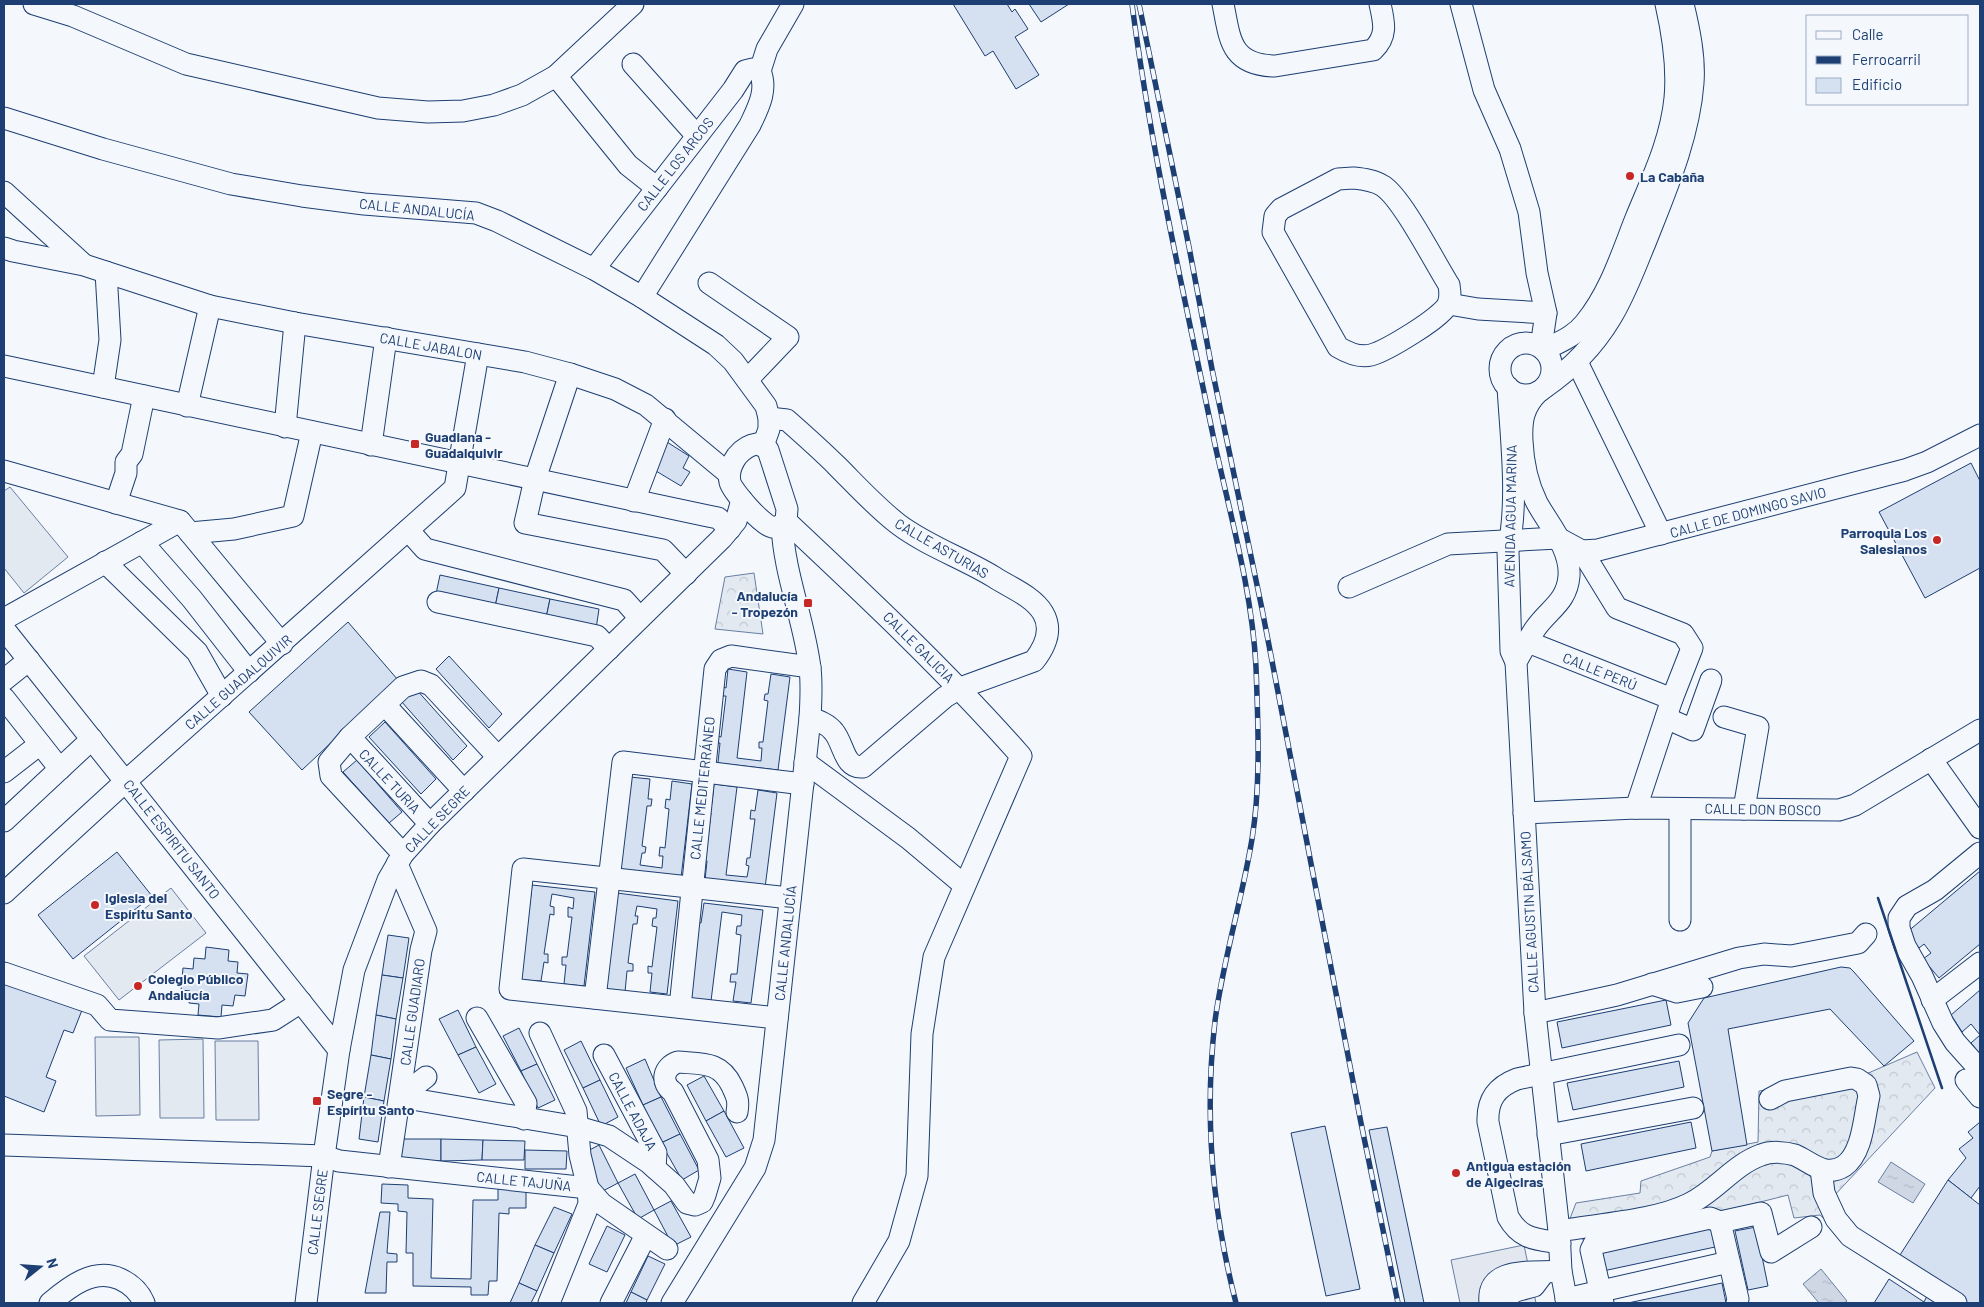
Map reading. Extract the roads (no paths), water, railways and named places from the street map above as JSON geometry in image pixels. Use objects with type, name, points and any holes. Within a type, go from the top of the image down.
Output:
[{"type":"street","points":[[34,4],[73,16],[186,64],[378,108],[428,112],[464,111],[494,105],[522,94],[556,76],[633,4]]},
{"type":"street","points":[[642,296],[750,126],[762,98],[764,81],[760,71],[768,49],[793,4]]},
{"type":"street","points":[[1223,4],[1231,43],[1239,54],[1250,62],[1262,66],[1275,66],[1373,50],[1379,44],[1385,28],[1380,4]]},
{"type":"street","points":[[1460,4],[1484,90],[1510,149],[1529,212],[1537,272],[1546,314],[1542,348]]},
{"type":"street","points":[[1542,348],[1573,335],[1593,312],[1610,284],[1660,158],[1671,125],[1676,71],[1672,27],[1666,4]]},
{"type":"street","name":"AVENIDA AGUA MARINA","points":[[1558,538],[1537,503],[1523,466],[1521,426],[1528,402],[1541,390],[1581,370],[1624,292],[1659,207],[1686,130],[1693,83],[1693,63],[1683,4]]},
{"type":"street","points":[[634,64],[697,136]]},
{"type":"street","name":"CALLE LOS ARCOS","points":[[594,268],[745,71],[754,69],[760,71]]},
{"type":"street","points":[[556,76],[628,165],[657,188]]},
{"type":"street","name":"CALLE ANDALUCÍA","points":[[4,118],[231,184],[364,204],[476,213],[497,221],[594,268],[642,296],[716,345],[748,379],[766,406],[770,418]]},
{"type":"street","points":[[1338,179],[1368,180],[1383,186],[1396,198],[1449,285],[1451,294],[1448,304],[1435,319],[1381,351],[1359,356],[1348,353],[1338,347],[1276,240],[1273,232],[1275,216],[1288,204],[1338,179]]},
{"type":"street","points":[[4,192],[84,264]]},
{"type":"street","points":[[4,248],[84,264]]},
{"type":"street","name":"CALLE JABALON","points":[[84,264],[210,306],[295,323],[525,362],[570,374],[633,397],[665,419],[729,474]]},
{"type":"street","points":[[103,387],[110,340],[106,272]]},
{"type":"street","points":[[709,284],[788,337],[748,379]]},
{"type":"street","points":[[1448,304],[1478,309],[1546,314]]},
{"type":"street","points":[[187,406],[210,306]]},
{"type":"street","points":[[285,426],[295,323]]},
{"type":"street","points":[[371,445],[386,338]]},
{"type":"street","points":[[1524,343],[1542,348],[1551,362],[1550,380],[1541,390],[1529,394],[1520,394],[1508,387],[1501,375],[1501,366],[1508,350],[1524,343]]},
{"type":"street","name":"CALLE GUADALQUIVIR","points":[[7,884],[282,644],[455,488],[478,354]]},
{"type":"street","points":[[4,366],[718,518],[733,525],[746,517],[773,522]]},
{"type":"street","points":[[1581,370],[1661,534]]},
{"type":"street","points":[[570,374],[535,480],[524,523],[663,550],[686,574]]},
{"type":"street","name":"AVENIDA AGUA MARINA","points":[[1508,387],[1513,477],[1511,539],[1508,551],[1511,651],[1516,662]]},
{"type":"street","points":[[116,503],[126,472],[126,462],[132,454],[144,396]]},
{"type":"street","points":[[763,446],[769,429],[770,418]]},
{"type":"street","name":"CALLE ASTURIAS","points":[[770,418],[787,420],[899,525],[981,570],[1035,603],[1043,613],[1047,626],[1047,639],[1042,651],[1034,661],[960,688]]},
{"type":"street","points":[[634,500],[665,419]]},
{"type":"street","points":[[4,471],[116,503],[185,527],[234,529],[293,516],[312,432]]},
{"type":"street","name":"CALLE DE DOMINGO SAVIO","points":[[1582,551],[1598,550],[1906,470],[1927,462],[1980,435]]},
{"type":"street","points":[[753,445],[763,446],[770,454],[787,509],[773,522],[742,500],[733,489],[729,474],[734,460],[740,452],[753,445]]},
{"type":"street","name":"CALLE SEGRE","points":[[306,1303],[339,1050],[354,970],[377,906],[400,859],[430,824],[686,574],[733,525],[741,508],[742,500]]},
{"type":"street","name":"CALLE ANDALUCÍA","points":[[680,1300],[755,1168],[764,1140],[810,718],[810,667],[785,556],[773,522]]},
{"type":"street","name":"CALLE GALICIA","points":[[773,522],[811,545],[874,602],[960,688],[1021,756],[964,885]]},
{"type":"street","points":[[4,619],[142,542],[185,527]]},
{"type":"street","points":[[185,527],[282,644]]},
{"type":"street","points":[[408,530],[425,549],[624,600],[640,618]]},
{"type":"street","points":[[1510,616],[1517,620],[1534,621],[1559,604],[1567,591],[1570,574],[1566,556],[1558,538]]},
{"type":"street","points":[[1349,587],[1448,544],[1511,539],[1558,538],[1582,551],[1618,608],[1684,634],[1692,648],[1669,708],[1636,808]]},
{"type":"street","points":[[142,542],[192,599],[249,672]]},
{"type":"street","points":[[785,556],[787,547],[799,542],[811,545]]},
{"type":"street","points":[[105,562],[197,652],[222,696]]},
{"type":"street","points":[[438,602],[597,636],[609,649]]},
{"type":"street","points":[[1516,662],[1548,613]]},
{"type":"street","name":"CALLE ESPIRITU SANTO","points":[[4,630],[339,1050]]},
{"type":"street","name":"CALLE PERÚ","points":[[1528,642],[1669,708],[1693,730],[1710,680]]},
{"type":"street","name":"CALLE MEDITERRÁNEO","points":[[680,1007],[715,669],[721,660],[726,657],[736,656],[810,667]]},
{"type":"street","points":[[4,680],[29,660]]},
{"type":"street","name":"CALLE AGUSTIN BÁLSAMO","points":[[1516,662],[1535,1013],[1560,1237],[1552,1273],[1566,1301]]},
{"type":"street","name":"CALLE GUADIARO","points":[[389,1167],[421,950],[426,931],[400,859],[331,776],[329,762],[350,737],[403,687],[415,682],[427,682],[498,757]]},
{"type":"street","points":[[810,718],[826,724],[834,732],[848,761],[855,766],[863,767],[944,697],[960,688]]},
{"type":"street","points":[[4,698],[60,769]]},
{"type":"street","points":[[385,705],[464,790]]},
{"type":"street","points":[[1724,717],[1758,727],[1744,809]]},
{"type":"street","name":"CALLE DON BOSCO","points":[[1524,813],[1636,808],[1839,810],[1855,805],[1980,730]]},
{"type":"street","name":"CALLE TURIA","points":[[350,737],[430,824]]},
{"type":"street","points":[[4,821],[92,739]]},
{"type":"street","points":[[4,772],[40,744]]},
{"type":"street","points":[[1931,758],[1979,823]]},
{"type":"street","points":[[596,998],[624,762],[803,784]]},
{"type":"street","points":[[805,762],[908,838],[964,885],[934,957],[922,1034],[917,1176],[899,1241],[863,1303]]},
{"type":"street","points":[[1680,809],[1680,920]]},
{"type":"street","points":[[1980,853],[1936,890],[1907,906],[1898,918],[1899,928],[1906,946],[1943,1023],[1956,1042],[1973,1075],[1980,1096]]},
{"type":"street","points":[[777,1018],[510,988],[523,869],[790,898]]},
{"type":"street","points":[[1535,1013],[1617,995],[1739,958],[1764,954],[1791,956],[1858,943],[1866,934]]},
{"type":"street","points":[[1932,1000],[1980,963]]},
{"type":"street","points":[[4,973],[97,1005],[110,1020],[218,1028],[273,1020],[301,1002]]},
{"type":"street","points":[[1652,984],[1677,992],[1702,987]]},
{"type":"street","points":[[477,1018],[526,1103],[524,1119]]},
{"type":"street","points":[[540,1033],[576,1111],[580,1155],[588,1188],[589,1204],[549,1303]]},
{"type":"street","points":[[1679,1045],[1542,1074],[1506,1083],[1497,1090],[1489,1105],[1488,1122],[1508,1217],[1514,1227],[1522,1234],[1532,1239],[1560,1237],[1662,1214],[1690,1203],[1736,1168],[1762,1154],[1778,1152],[1794,1155],[1821,1169],[1836,1170],[1850,1160],[1863,1133],[1869,1096],[1866,1085],[1852,1078],[1785,1092],[1770,1100]]},
{"type":"street","name":"CALLE ADAJA","points":[[604,1055],[656,1153],[655,1168]]},
{"type":"street","points":[[400,1098],[578,1127],[609,1136],[655,1168],[674,1185],[687,1203],[695,1205],[704,1199],[710,1178],[708,1160],[673,1092],[666,1085],[666,1071],[678,1062],[712,1065],[724,1072],[738,1100],[737,1112]]},
{"type":"street","points":[[400,1098],[426,1076]]},
{"type":"street","points":[[1548,1135],[1693,1108]]},
{"type":"street","name":"CALLE TAJUÑA","points":[[4,1145],[324,1156],[340,1162],[588,1188],[602,1204],[667,1249]]},
{"type":"street","points":[[1821,1169],[1824,1193],[1836,1219],[1850,1236],[1956,1303]]},
{"type":"street","points":[[1602,1298],[1591,1250],[1594,1244],[1710,1218],[1720,1222],[1761,1213],[1771,1252],[1811,1227]]},
{"type":"street","points":[[1720,1222],[1738,1299],[1737,1303]]},
{"type":"street","points":[[611,1303],[646,1235]]},
{"type":"street","points":[[1566,1301],[1602,1298],[1729,1262]]},
{"type":"street","points":[[1499,1303],[1512,1292],[1534,1286],[1552,1273]]},
{"type":"street","points":[[50,1303],[80,1281],[98,1275],[112,1276],[130,1283],[141,1296],[144,1303]]},
{"type":"water","points":[[1891,1162],[1925,1184],[1913,1203],[1878,1182]]},
{"type":"water","points":[[1821,1269],[1847,1301],[1844,1303],[1819,1303],[1803,1284]]},
{"type":"railway","points":[[1132,4],[1158,168],[1214,440],[1240,553],[1254,638],[1258,753],[1255,818],[1248,862],[1218,998],[1210,1092],[1210,1128],[1216,1198],[1221,1233],[1236,1303]]},
{"type":"railway","points":[[1139,4],[1262,609],[1361,1123],[1398,1303]]},
{"type":"place","name":"La Cabaña","points":[[1630,176]]},
{"type":"place","name":"Guadiana - Guadalquivir","points":[[415,444]]},
{"type":"place","name":"Parroquia Los Salesianos","points":[[1937,540]]},
{"type":"place","name":"Andalucía - Tropezón","points":[[808,603]]},
{"type":"place","name":"Iglesia del Espíritu Santo","points":[[95,905]]},
{"type":"place","name":"Colegio Público Andalucía","points":[[138,986]]},
{"type":"place","name":"Segre - Espíritu Santo","points":[[317,1101]]},
{"type":"place","name":"Antigua estación de Algeciras","points":[[1456,1173]]}]
